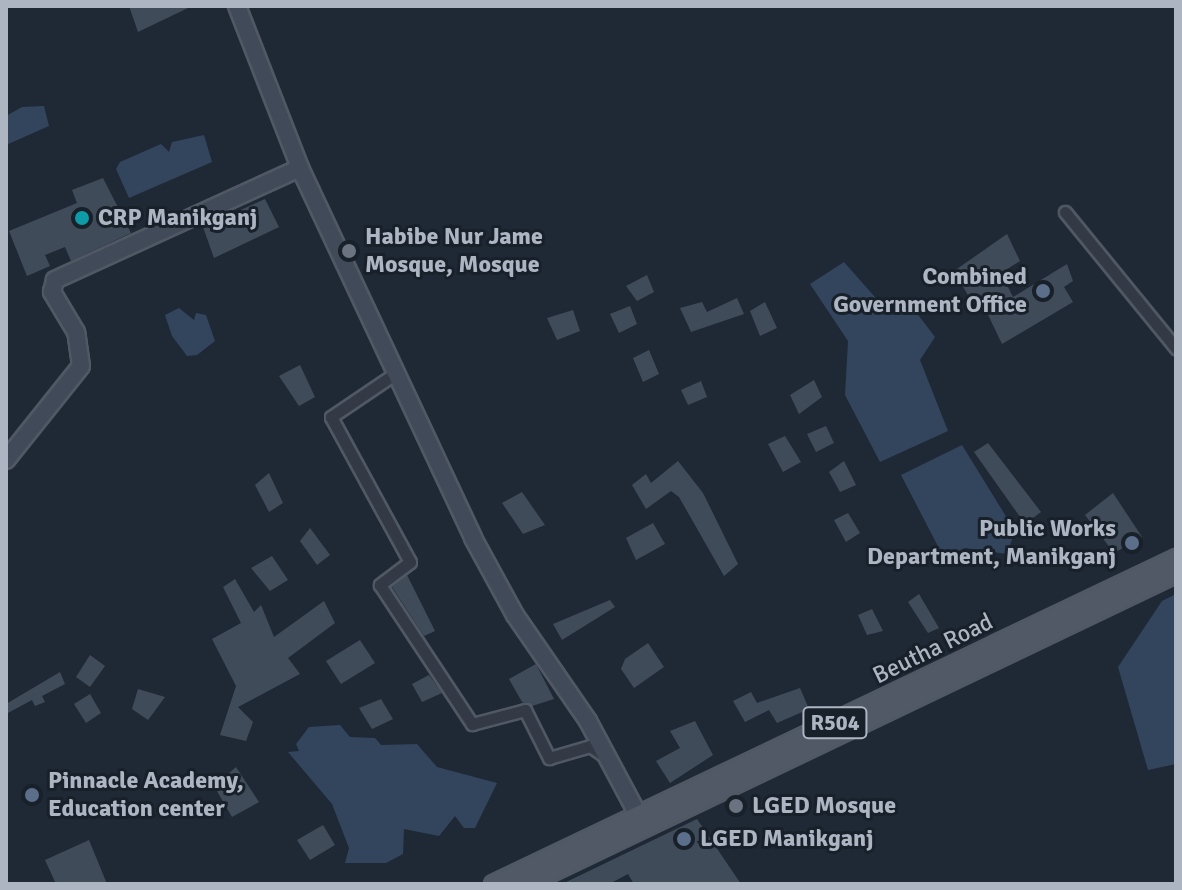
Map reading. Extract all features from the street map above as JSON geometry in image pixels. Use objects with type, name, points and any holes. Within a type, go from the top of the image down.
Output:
[{"type":"main road","name":"Beutha Road","points":[[528,884],[642,823],[1176,558]]},
{"type":"main road","name":"Beutha Road","points":[[493,884],[642,823],[1176,574]]},
{"type":"street","points":[[237,6],[300,168],[393,375],[515,615],[608,760],[642,823]]},
{"type":"street","points":[[6,460],[81,366],[76,332],[52,292],[55,280],[300,168]]},
{"type":"street","points":[[1065,212],[1176,348]]},
{"type":"street","points":[[393,375],[331,417],[410,562],[380,585],[472,724],[525,710],[549,758],[590,746],[608,760]]},
{"type":"water","points":[[44,106],[49,126],[6,145],[6,116],[22,107]]},
{"type":"water","points":[[204,135],[212,162],[129,198],[116,169],[120,162],[161,144],[169,152],[172,142]]},
{"type":"water","points":[[844,262],[882,305],[913,308],[935,337],[920,360],[948,431],[880,462],[845,395],[848,341],[810,284]]},
{"type":"water","points":[[179,308],[194,320],[196,313],[206,315],[215,341],[197,355],[187,356],[172,336],[165,315]]},
{"type":"water","points":[[962,445],[1015,531],[1007,554],[965,548],[944,558],[901,475]]},
{"type":"water","points":[[1176,594],[1176,764],[1148,770],[1118,667],[1162,601]]},
{"type":"water","points":[[340,725],[350,737],[375,738],[381,745],[417,744],[437,767],[497,783],[475,828],[464,828],[455,816],[439,836],[404,829],[403,854],[386,863],[345,863],[349,848],[332,804],[288,752],[299,751],[296,744],[309,727]]},
{"type":"building","points":[[129,6],[188,6],[188,8],[138,32]]},
{"type":"building","name":"CRP Manikganj","points":[[103,178],[131,233],[71,261],[65,247],[45,255],[50,266],[27,276],[9,231],[77,203],[72,190]]},
{"type":"building","points":[[265,199],[279,227],[214,258],[203,227]]},
{"type":"building","points":[[1007,234],[1020,261],[1001,273],[1013,297],[1067,264],[1073,281],[1064,287],[1073,302],[1002,344],[980,298],[973,304],[954,271]]},
{"type":"building","points":[[647,275],[654,292],[637,301],[626,286]]},
{"type":"building","points":[[737,298],[744,314],[691,332],[680,308],[702,302],[707,312]]},
{"type":"building","points":[[765,302],[777,328],[760,336],[750,311]]},
{"type":"building","points":[[630,306],[637,324],[619,333],[610,314]]},
{"type":"building","points":[[573,310],[580,331],[557,340],[547,318]]},
{"type":"building","points":[[649,350],[659,374],[643,382],[633,358]]},
{"type":"building","points":[[300,365],[315,397],[299,406],[279,376]]},
{"type":"building","points":[[814,380],[822,397],[799,414],[790,395]]},
{"type":"building","points":[[701,381],[707,397],[688,405],[681,390]]},
{"type":"building","points":[[826,426],[834,443],[816,452],[807,434]]},
{"type":"building","points":[[785,436],[801,462],[783,472],[768,444]]},
{"type":"building","points":[[988,443],[1041,512],[1025,524],[974,452]]},
{"type":"building","points":[[678,461],[703,493],[738,564],[724,576],[679,497],[671,491],[646,509],[632,485],[646,474],[651,483]]},
{"type":"building","points":[[844,461],[856,485],[840,492],[829,472]]},
{"type":"building","points":[[269,473],[283,503],[269,512],[255,485]]},
{"type":"building","points":[[522,492],[545,525],[523,534],[502,503]]},
{"type":"building","points":[[1113,493],[1142,537],[1114,553],[1085,515]]},
{"type":"building","points":[[848,513],[860,533],[846,542],[834,520]]},
{"type":"building","points":[[653,523],[665,544],[636,560],[626,538]]},
{"type":"building","points":[[310,528],[330,555],[317,565],[300,541]]},
{"type":"building","points":[[272,556],[288,580],[270,591],[251,568]]},
{"type":"building","points":[[407,575],[435,631],[424,636],[392,587]]},
{"type":"building","points":[[235,579],[254,612],[261,605],[274,637],[324,601],[335,623],[288,658],[300,674],[238,707],[253,722],[246,741],[220,735],[236,686],[212,639],[241,623],[223,587]]},
{"type":"building","points":[[919,594],[939,628],[928,633],[908,602]]},
{"type":"building","points":[[610,600],[615,607],[562,640],[553,624]]},
{"type":"building","points":[[872,609],[883,631],[867,635],[858,615]]},
{"type":"building","points":[[360,640],[375,663],[341,684],[326,661]]},
{"type":"building","points":[[648,643],[664,667],[634,688],[621,669],[625,659]]},
{"type":"building","points":[[90,655],[105,666],[90,687],[76,677]]},
{"type":"building","points":[[536,664],[554,699],[532,706],[522,702],[509,679]]},
{"type":"building","points":[[60,672],[65,684],[42,696],[45,702],[35,706],[32,700],[6,714],[6,704]]},
{"type":"building","points":[[429,675],[442,693],[422,702],[412,684]]},
{"type":"building","points":[[800,688],[809,709],[777,723],[769,710],[745,722],[733,701],[751,692],[757,703]]},
{"type":"building","points":[[138,689],[165,697],[148,720],[132,709]]},
{"type":"building","points":[[90,694],[101,713],[86,723],[74,704]]},
{"type":"building","points":[[381,699],[393,719],[372,729],[359,708]]},
{"type":"building","points":[[695,721],[713,755],[670,783],[656,761],[680,748],[670,731]]},
{"type":"building","points":[[236,767],[259,802],[232,817],[214,786]]},
{"type":"building","name":"LGED Manikganj","points":[[697,819],[741,884],[634,884],[628,874],[609,884],[562,884]]},
{"type":"building","points":[[323,825],[335,845],[310,860],[297,840]]},
{"type":"building","points":[[89,840],[107,884],[56,884],[45,860]]},
{"type":"place","name":"CRP Manikganj","points":[[82,218]]},
{"type":"place","name":"Habibe Nur Jame Mosque, Mosque","points":[[349,251]]},
{"type":"place","name":"Combined Government Office","points":[[1043,291]]},
{"type":"place","name":"Public Works Department, Manikganj","points":[[1132,543]]},
{"type":"place","name":"Pinnacle Academy, Education center","points":[[32,795]]},
{"type":"place","name":"LGED Mosque","points":[[736,806]]},
{"type":"place","name":"LGED Manikganj","points":[[684,839]]}]
